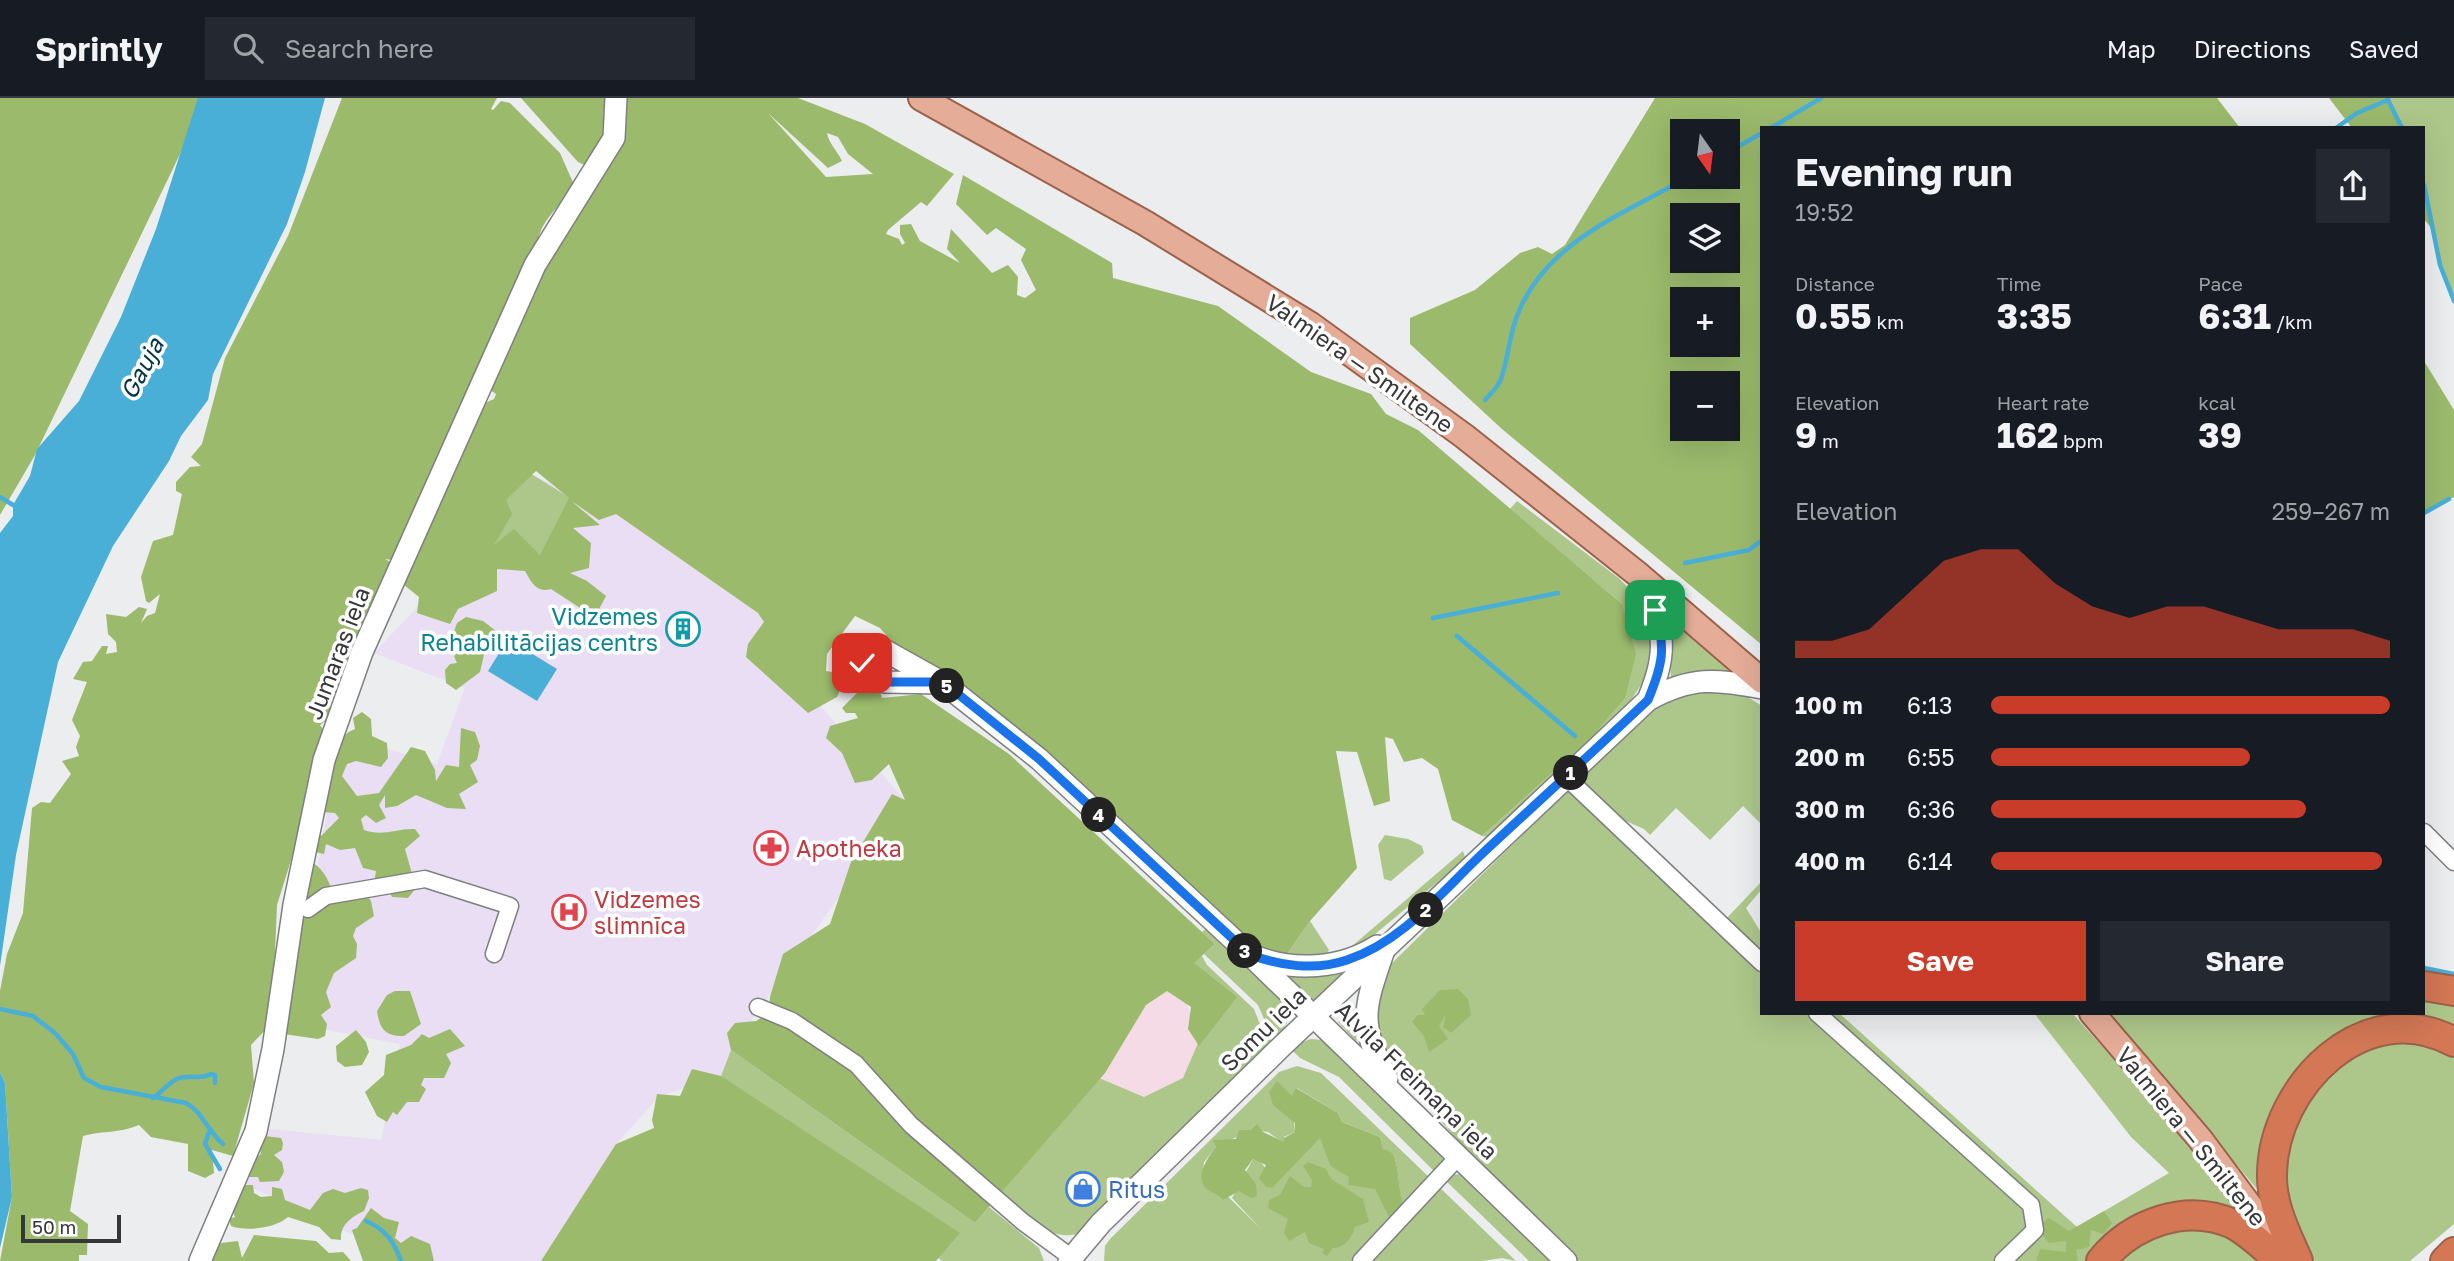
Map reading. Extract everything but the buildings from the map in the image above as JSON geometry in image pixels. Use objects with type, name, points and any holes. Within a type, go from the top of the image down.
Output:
[{"type":"highway","points":[[2425,986],[2454,991]]},
{"type":"highway","points":[[2298,1261],[2275,1204],[2271,1177],[2281,1124],[2302,1084],[2340,1048],[2372,1033],[2401,1029],[2420,1030],[2454,1042]]},
{"type":"highway","points":[[2101,1261],[2116,1244],[2140,1228],[2168,1218],[2195,1216],[2234,1225],[2280,1261]]},
{"type":"highway","points":[[2447,1261],[2454,1254]]},
{"type":"main road","name":"Valmiera — Smiltene","points":[[921,98],[1145,223],[1311,325],[1464,436],[1640,576],[1760,679]]},
{"type":"main road","name":"Valmiera — Smiltene","points":[[2094,1015],[2200,1139],[2291,1261]]},
{"type":"street","name":"Jumaras iela","points":[[200,1261],[257,1131],[273,1049],[294,905],[324,760],[362,652],[535,265],[614,138],[616,98]]},
{"type":"street","points":[[1640,576],[1655,610],[1664,650],[1648,700]]},
{"type":"street","name":"Alvila Freimaņa iela","points":[[874,645],[943,682],[1039,759],[1249,954],[1566,1261]]},
{"type":"street","points":[[1648,700],[1673,686],[1702,679],[1760,688]]},
{"type":"street","name":"Somu iela","points":[[1072,1260],[1101,1223],[1385,947],[1648,700]]},
{"type":"street","points":[[1567,778],[1760,961]]},
{"type":"street","points":[[2425,833],[2454,862]]},
{"type":"street","points":[[308,909],[326,896],[425,879],[510,906],[494,954]]},
{"type":"street","points":[[1249,954],[1272,963],[1297,966],[1346,961],[1369,951],[1419,917]]},
{"type":"street","points":[[1385,947],[1366,1000],[1368,1033],[1375,1056],[1396,1096]]},
{"type":"street","points":[[758,1007],[792,1021],[856,1064],[911,1125],[1023,1222],[1072,1260]]},
{"type":"street","points":[[1819,1015],[2031,1205],[2035,1230],[2004,1261]]},
{"type":"street","points":[[1362,1261],[1459,1156]]},
{"type":"shaded area","name":"Vidzemes slimnīca","points":[[539,478],[616,514],[758,613],[765,621],[769,649],[906,801],[731,1050],[721,1076],[660,1096],[616,1144],[541,1261],[409,1261],[246,1185],[269,1129],[381,1140],[400,1044],[291,1023],[340,734],[437,764],[465,688],[374,653]]},
{"type":"shaded area","points":[[1178,983],[1200,1037],[1183,1078],[1145,1097],[1097,1078],[1095,996]]},
{"type":"green space","points":[[0,98],[201,98],[180,154],[35,455],[0,515]]},
{"type":"green space","points":[[342,98],[497,98],[491,109],[501,101],[510,103],[560,153],[575,187],[546,221],[527,269],[516,278],[517,293],[399,561],[385,559],[395,565],[333,715],[320,725],[329,739],[277,905],[272,1023],[251,1045],[254,1083],[233,1156],[212,1150],[214,1173],[205,1178],[188,1171],[188,1144],[151,1137],[139,1125],[83,1136],[70,1211],[88,1224],[87,1255],[79,1255],[79,1261],[0,1261],[12,1197],[5,1083],[0,1072],[0,991],[7,954],[23,913],[32,808],[41,802],[50,803],[71,774],[62,761],[79,756],[76,747],[80,736],[72,720],[87,682],[73,679],[83,662],[92,661],[102,646],[108,646],[106,654],[117,652],[116,642],[108,634],[106,614],[126,617],[139,607],[147,609],[141,623],[147,616],[155,613],[160,594],[149,603],[146,601],[141,577],[153,541],[173,535],[182,494],[176,491],[176,482],[190,467],[201,466],[191,457],[202,444],[225,358],[288,236]]},
{"type":"green space","points":[[521,98],[612,98],[609,126],[589,167],[578,162]]},
{"type":"green space","points":[[620,98],[798,98],[865,124],[954,174],[927,206],[921,202],[888,230],[886,234],[899,239],[902,245],[905,243],[900,234],[900,225],[911,224],[920,241],[960,263],[947,249],[951,229],[992,273],[1008,265],[1018,277],[1017,295],[1025,298],[1036,290],[1021,260],[1026,249],[996,228],[987,235],[956,204],[963,175],[1112,263],[1113,278],[1218,306],[1311,372],[1371,394],[1386,414],[1418,430],[1622,604],[1636,654],[1625,698],[1589,740],[1482,836],[1452,820],[1438,769],[1422,758],[1404,762],[1393,739],[1385,737],[1390,801],[1374,806],[1357,752],[1336,751],[1357,868],[1310,921],[1282,961],[1269,956],[898,649],[880,628],[855,616],[827,654],[826,671],[838,673],[843,684],[837,697],[808,713],[746,657],[748,644],[764,622],[758,613],[616,514],[599,520],[570,500],[600,525],[573,528],[591,543],[589,568],[570,573],[587,581],[606,596],[597,613],[588,613],[551,589],[538,588],[525,571],[497,569],[497,591],[458,609],[450,624],[417,613],[419,597],[398,580],[472,418],[485,403],[494,399],[496,394],[486,387],[527,279],[613,153]],"holes":[[[768,113],[828,168],[842,161],[827,133],[838,137],[848,154],[873,174],[826,177]],[[536,471],[569,498],[540,555],[514,529],[494,545],[512,514],[506,500]]]},
{"type":"green space","points":[[1655,98],[2217,98],[2238,126],[1760,126],[1760,643],[1502,429],[1410,344],[1410,318],[1475,290],[1520,253],[1538,247],[1552,254],[1565,245]]},
{"type":"green space","points":[[2329,98],[2390,98],[2388,100],[2401,126],[2350,126]]},
{"type":"green space","points":[[2454,98],[2454,301],[2440,265],[2425,190],[2425,126],[2401,126],[2388,100]]},
{"type":"green space","points":[[2425,189],[2436,234],[2425,220]]},
{"type":"green space","points":[[2425,363],[2454,410],[2454,497],[2425,512]]},
{"type":"green space","points":[[525,470],[575,501],[532,568],[482,537]]},
{"type":"green space","points":[[1517,501],[1620,579],[1639,600],[1648,617],[1653,651],[1648,674],[1630,702],[1565,771],[1487,837],[1482,836],[1589,740],[1622,604],[1510,509]]},
{"type":"green space","points":[[1669,615],[1730,669],[1727,672],[1671,677],[1666,617]]},
{"type":"green space","points":[[466,617],[483,621],[496,631],[486,646],[480,672],[456,690],[446,683],[445,670],[450,664],[457,663],[454,656],[460,651],[453,634],[457,623]]},
{"type":"green space","points":[[865,685],[878,685],[882,698],[921,694],[1009,754],[1215,944],[1194,963],[1237,997],[1199,1046],[1188,1029],[1191,1007],[1167,991],[1146,1005],[1105,1073],[975,1223],[731,1050],[727,1033],[735,1023],[756,1021],[769,1013],[770,997],[783,954],[830,924],[851,862],[892,794],[905,800],[889,764],[872,780],[855,783],[842,753],[826,738],[830,726],[858,718],[855,713],[846,713],[842,708]]},
{"type":"green space","points":[[1710,689],[1740,692],[1760,705],[1760,823],[1743,806],[1710,840],[1676,808],[1650,835],[1644,829],[1610,814],[1581,781],[1587,771],[1669,695]]},
{"type":"green space","points":[[362,712],[371,719],[372,736],[387,743],[388,758],[381,767],[356,761],[347,764],[342,776],[357,796],[379,793],[411,747],[425,751],[435,770],[436,781],[446,765],[459,767],[461,728],[475,732],[480,746],[477,760],[470,765],[478,782],[459,794],[466,809],[447,808],[416,795],[397,806],[385,808],[385,795],[379,805],[386,818],[376,823],[366,815],[361,819],[364,830],[377,833],[415,829],[420,836],[405,849],[416,888],[408,898],[392,897],[388,889],[374,883],[376,871],[363,868],[355,848],[340,850],[326,844],[324,854],[310,851],[315,829],[321,836],[339,818],[335,813],[321,812],[328,764],[337,743],[355,729],[353,718]]},
{"type":"green space","points":[[1566,792],[1574,792],[1725,920],[1760,883],[1760,891],[1746,908],[1760,931],[1760,1015],[1841,1015],[2077,1227],[2169,1173],[2131,1137],[2036,1015],[2074,1015],[2138,1086],[2241,1211],[2181,1206],[2092,1261],[1578,1261],[1503,1190],[1379,1053],[1375,989],[1388,967]]},
{"type":"green space","points":[[1385,835],[1408,839],[1422,846],[1424,853],[1391,881],[1384,879],[1378,845]]},
{"type":"green space","points":[[1463,851],[1465,857],[1462,862],[1351,954],[1344,953]]},
{"type":"green space","points":[[308,859],[324,874],[333,895],[364,892],[371,901],[374,916],[356,928],[353,936],[357,944],[356,958],[334,973],[326,992],[331,1007],[321,1015],[327,1024],[325,1036],[318,1039],[277,1033]]},
{"type":"green space","points":[[1310,921],[1329,950],[1325,956],[1282,961]]},
{"type":"green space","points":[[1207,928],[1285,1001],[1287,1023],[1279,1037],[1265,1021],[1258,1005],[1204,954],[1215,944],[1202,932]]},
{"type":"green space","points":[[1202,956],[1207,965],[1254,1009],[1263,1032],[1273,1042],[1077,1234],[1055,1234],[1045,1230],[1000,1194],[1099,1078],[1144,1097],[1183,1078],[1198,1043],[1193,963]]},
{"type":"green space","points":[[1346,969],[1346,974],[1315,1002],[1286,974]]},
{"type":"green space","points":[[1458,989],[1468,999],[1471,1015],[1451,1033],[1443,1027],[1446,1014],[1439,1026],[1448,1039],[1429,1052],[1424,1036],[1412,1022],[1418,1015],[1425,1015],[1422,1009],[1440,990]]},
{"type":"green space","points":[[395,991],[410,991],[421,1024],[404,1036],[387,1033],[378,1017],[377,1011],[387,995]]},
{"type":"green space","points":[[2425,998],[2454,1003],[2454,1032],[2394,1019],[2275,1113],[2256,1188],[2112,1015],[2425,1015]]},
{"type":"green space","points":[[1354,1009],[1358,1009],[1363,1038],[1356,1041],[1338,1022]]},
{"type":"green space","points":[[450,1029],[465,1046],[446,1054],[451,1063],[444,1078],[424,1078],[421,1085],[426,1089],[419,1102],[407,1102],[397,1115],[393,1112],[387,1122],[377,1116],[365,1092],[384,1075],[386,1055],[411,1045],[422,1034],[429,1038]]},
{"type":"green space","points":[[356,1030],[366,1042],[369,1052],[362,1065],[345,1067],[337,1061],[336,1046]]},
{"type":"green space","points":[[1310,1039],[1323,1040],[1442,1155],[1444,1164],[1435,1172],[1339,1077],[1300,1058],[1290,1048]]},
{"type":"green space","points":[[2412,1040],[2454,1055],[2454,1224],[2410,1261],[2315,1261],[2292,1220],[2281,1188],[2282,1157],[2296,1116],[2319,1081],[2351,1053],[2369,1044]]},
{"type":"green space","points":[[731,1050],[975,1223],[989,1207],[1039,1248],[1044,1261],[942,1261],[721,1076]]},
{"type":"green space","points":[[1297,1066],[1321,1073],[1516,1261],[1502,1258],[1482,1261],[1104,1261],[1105,1246],[1110,1239],[1279,1072]],"holes":[[[1297,1088],[1338,1113],[1342,1122],[1380,1137],[1383,1150],[1393,1153],[1403,1209],[1375,1189],[1330,1166],[1320,1137],[1276,1182],[1260,1161],[1253,1159],[1232,1198],[1260,1228],[1203,1172],[1204,1162],[1216,1147],[1251,1130],[1268,1132],[1284,1143],[1284,1137],[1295,1132],[1292,1097]]]},
{"type":"green space","points":[[692,1069],[721,1076],[960,1233],[936,1261],[541,1261],[616,1144],[654,1128],[652,1120],[657,1094],[680,1096]]},
{"type":"green space","points":[[1277,1081],[1292,1096],[1296,1088],[1338,1113],[1342,1122],[1380,1137],[1383,1149],[1393,1153],[1404,1209],[1389,1217],[1375,1189],[1348,1185],[1349,1177],[1330,1166],[1320,1138],[1272,1188],[1266,1187],[1259,1178],[1266,1165],[1253,1159],[1245,1170],[1256,1184],[1257,1196],[1251,1198],[1239,1191],[1223,1200],[1208,1190],[1202,1180],[1202,1174],[1216,1147],[1213,1140],[1236,1139],[1239,1130],[1251,1130],[1257,1124],[1263,1132],[1284,1142],[1284,1138],[1295,1132],[1295,1123],[1273,1105],[1269,1092]]},
{"type":"green space","points":[[265,1136],[281,1138],[283,1143],[282,1150],[274,1155],[282,1162],[284,1172],[279,1181],[260,1182],[258,1177],[248,1177],[246,1165],[261,1154],[259,1146]]},
{"type":"green space","points":[[1308,1162],[1326,1169],[1331,1179],[1363,1199],[1369,1222],[1355,1227],[1347,1241],[1333,1248],[1327,1256],[1322,1253],[1324,1249],[1309,1243],[1305,1232],[1289,1241],[1284,1233],[1288,1219],[1268,1208],[1269,1200],[1280,1195],[1290,1176],[1304,1187],[1311,1187],[1312,1180],[1303,1166]]},
{"type":"green space","points":[[1462,1174],[1552,1261],[1529,1261],[1445,1180],[1449,1175]]},
{"type":"green space","points":[[253,1185],[254,1193],[261,1197],[272,1196],[272,1187],[282,1189],[285,1200],[310,1210],[323,1193],[333,1189],[345,1193],[361,1188],[368,1190],[369,1198],[364,1211],[344,1226],[341,1240],[331,1239],[319,1227],[288,1217],[261,1228],[231,1226],[229,1219],[235,1217],[230,1204],[237,1189]]},
{"type":"green space","points":[[371,1208],[384,1218],[399,1222],[395,1238],[401,1243],[411,1236],[430,1244],[434,1261],[363,1261],[352,1230],[357,1228]]},
{"type":"green space","points":[[2104,1211],[2112,1223],[2104,1234],[2091,1230],[2089,1247],[2076,1250],[2078,1261],[2036,1261],[2040,1249],[2066,1252],[2066,1241],[2049,1243],[2043,1236],[2043,1222],[2049,1218],[2069,1231]]},
{"type":"green space","points":[[2184,1224],[2216,1228],[2266,1261],[2113,1261],[2144,1236]]},
{"type":"green space","points":[[254,1235],[316,1241],[329,1253],[343,1252],[351,1261],[208,1261],[221,1243],[238,1241],[242,1258]]},
{"type":"water","name":"Gauja","points":[[198,98],[325,98],[305,172],[287,224],[213,374],[208,400],[181,436],[169,461],[113,546],[58,662],[16,855],[0,966],[0,533],[13,516],[13,505],[30,476],[37,449],[79,401],[121,317],[156,229]]},
{"type":"water","points":[[508,639],[557,669],[537,701],[488,671]]},
{"type":"water","points":[[0,1072],[5,1083],[12,1197],[0,1248]]},
{"type":"waterway","points":[[1774,126],[1821,98]]},
{"type":"waterway","points":[[2388,100],[2401,126]]},
{"type":"waterway","points":[[2339,126],[2357,113],[2388,100]]},
{"type":"waterway","points":[[1740,146],[1760,134]]},
{"type":"waterway","points":[[1485,400],[1501,379],[1519,311],[1532,286],[1549,265],[1569,247],[1615,216],[1670,187]]},
{"type":"waterway","points":[[2425,190],[2440,265],[2454,301]]},
{"type":"waterway","points":[[0,497],[13,505]]},
{"type":"waterway","points":[[2425,512],[2449,499]]},
{"type":"waterway","points":[[1685,563],[1749,550],[1760,542]]},
{"type":"waterway","points":[[1433,618],[1558,593]]},
{"type":"waterway","points":[[1457,636],[1575,736]]},
{"type":"waterway","points":[[2425,968],[2454,974]]},
{"type":"waterway","points":[[0,1009],[33,1016],[55,1033],[73,1054],[84,1078],[101,1087],[186,1103],[197,1112],[223,1144]]},
{"type":"waterway","points":[[153,1098],[181,1078],[211,1074],[215,1075],[215,1083]]},
{"type":"waterway","points":[[209,1132],[205,1144],[220,1169]]},
{"type":"waterway","points":[[366,1221],[388,1236],[401,1261]]},
{"type":"place","name":"Vidzemes Rehabilitācijas centrs","points":[[683,629]]},
{"type":"place","name":"Apotheka","points":[[771,848]]},
{"type":"place","name":"Vidzemes slimnīca","points":[[569,912]]},
{"type":"place","name":"Ritus","points":[[1083,1189]]},
{"type":"route","points":[[862,663],[884,682],[943,682],[1039,759],[1249,954],[1272,963],[1323,965],[1346,961],[1369,951],[1419,917],[1483,853],[1567,778],[1648,700],[1664,650],[1655,610]]}]
